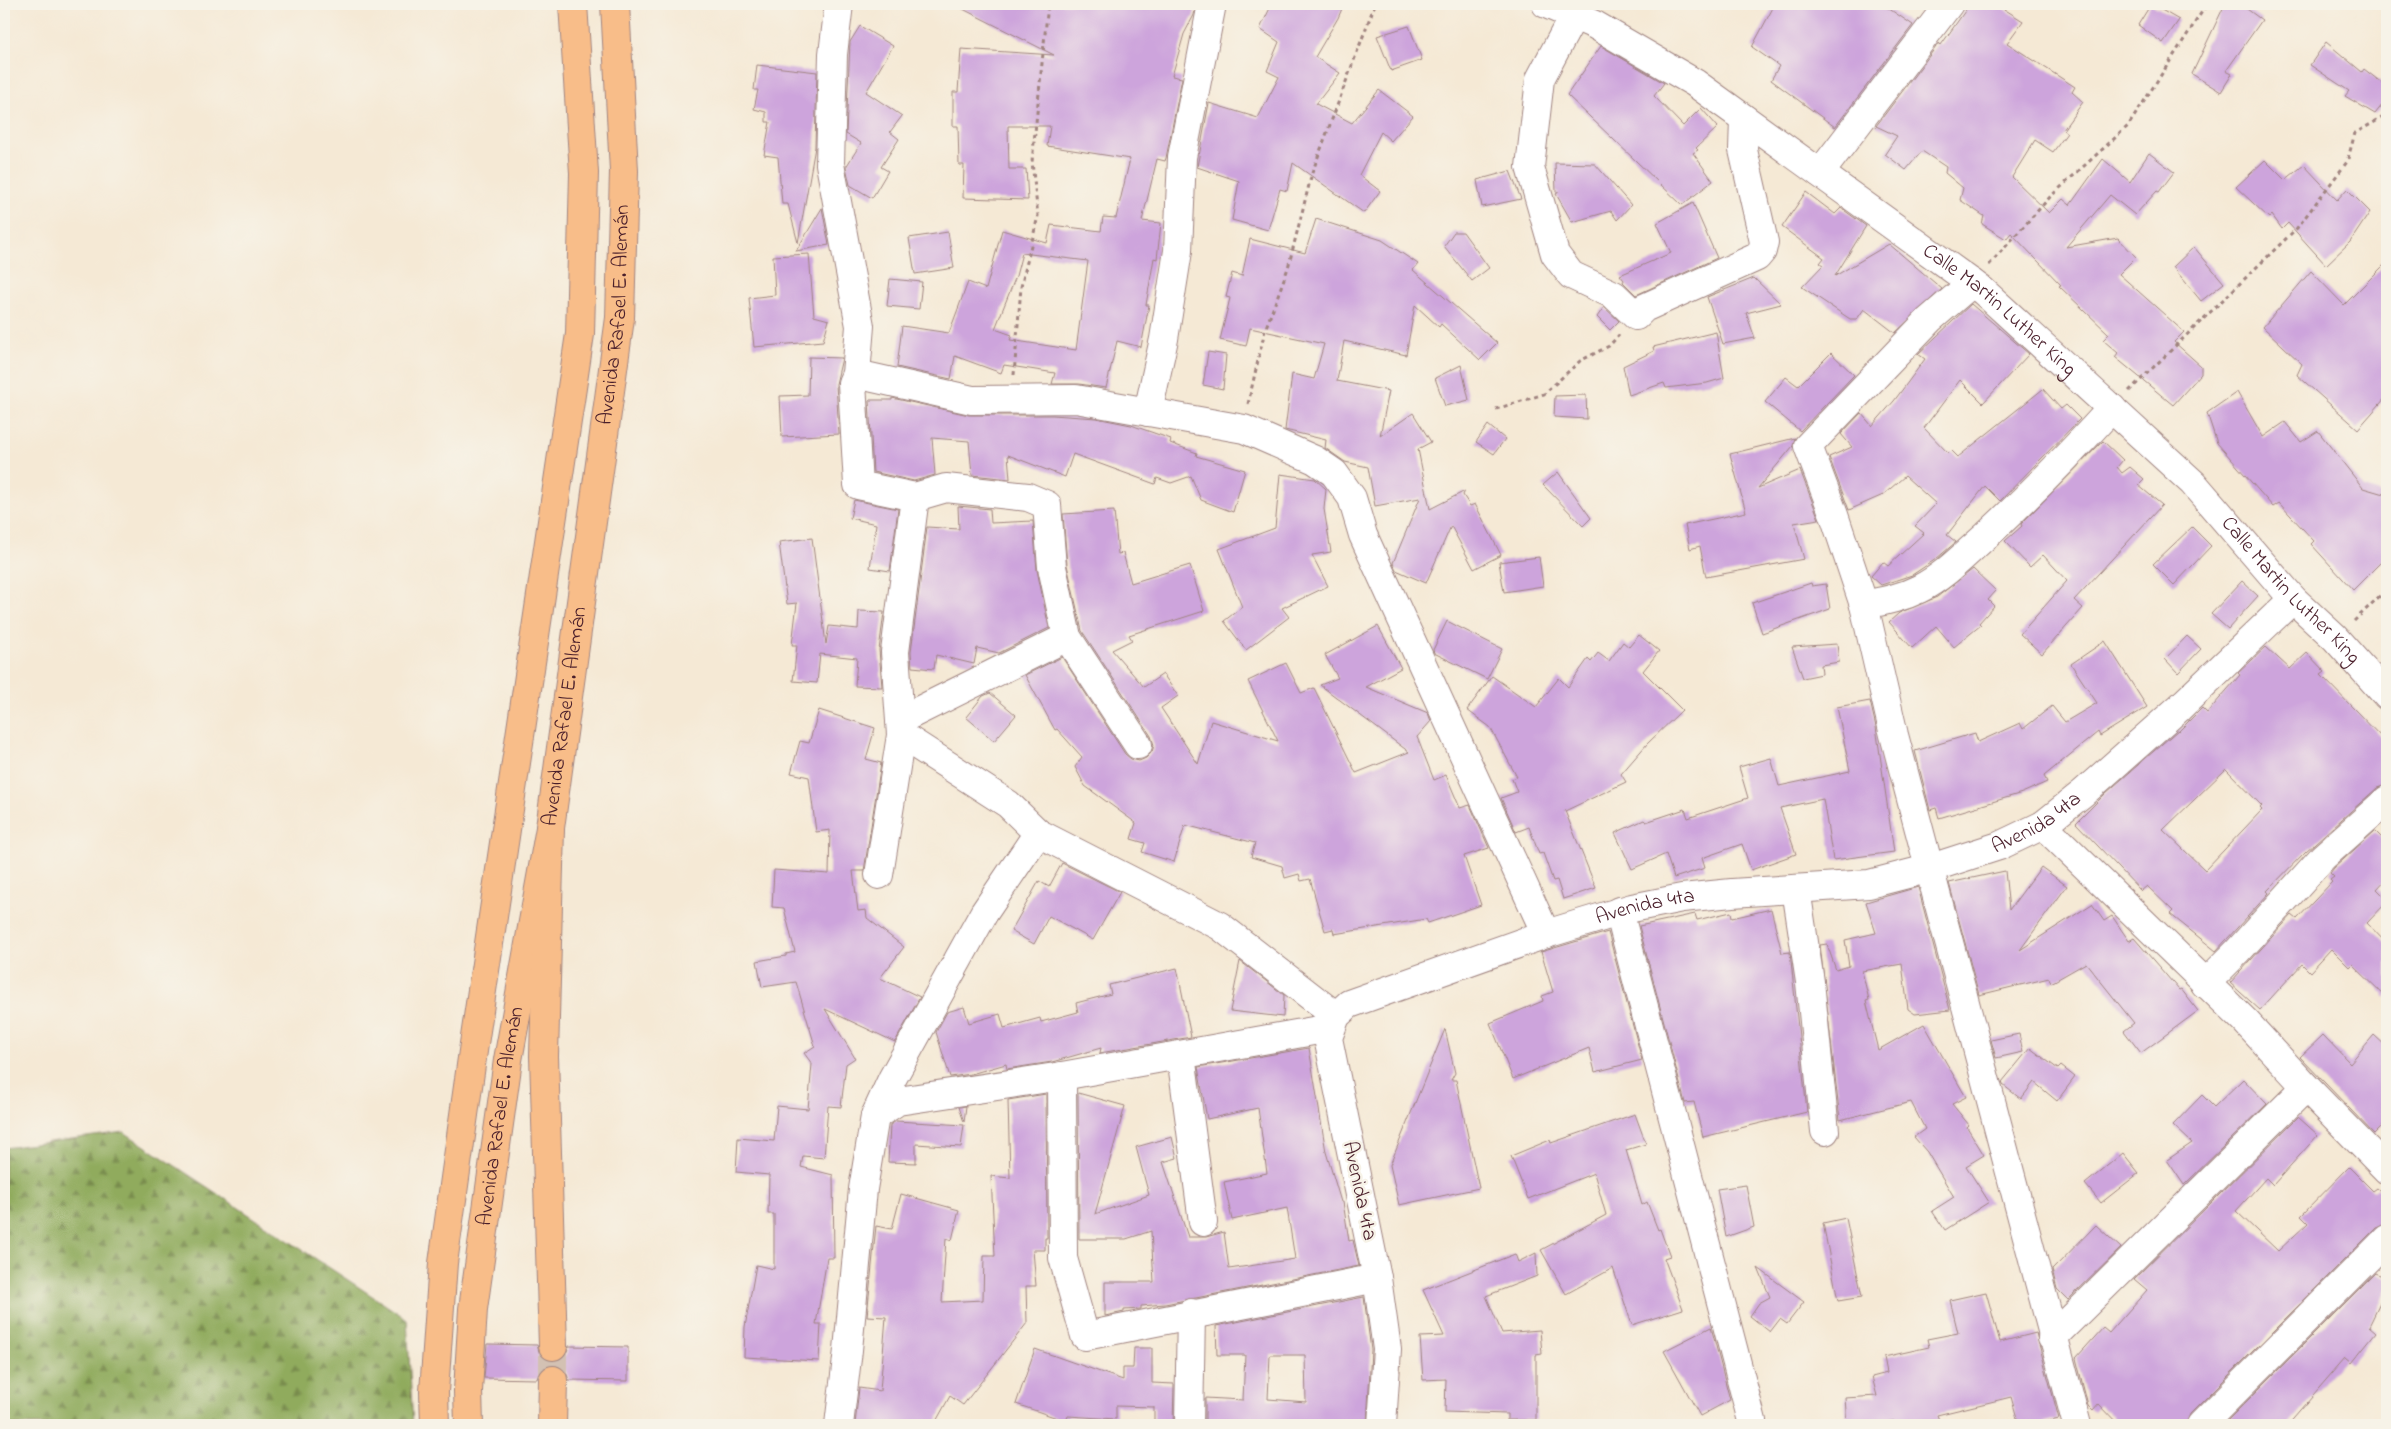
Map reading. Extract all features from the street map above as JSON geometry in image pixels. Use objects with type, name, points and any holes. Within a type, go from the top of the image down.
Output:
[{"type":"main road","name":"Avenida Rafael E. Alemán","points":[[435,1425],[434,1392],[445,1253],[580,334],[584,173],[573,4]]},
{"type":"main road","name":"Avenida Rafael E. Alemán","points":[[469,1425],[468,1391],[474,1309],[508,1060],[550,828],[620,318],[624,171],[615,4]]},
{"type":"main road","points":[[550,828],[544,1056],[553,1346]]},
{"type":"main road","points":[[552,1425],[553,1380]]},
{"type":"street","points":[[838,4],[830,164],[860,326],[856,374],[852,383],[858,485],[915,497],[946,488],[1028,497],[1047,505],[1052,567],[1068,637],[1138,745]]},
{"type":"street","points":[[1148,412],[1164,339],[1178,251],[1182,157],[1212,4]]},
{"type":"street","name":"Calle Martin Luther King","points":[[1546,4],[1587,15],[1695,84],[1972,283],[2193,483],[2293,599],[2335,638],[2387,696]]},
{"type":"street","points":[[1820,173],[1948,4]]},
{"type":"street","points":[[1587,15],[1540,79],[1530,167],[1555,254],[1571,275],[1614,295],[1636,316],[1644,308],[1757,257],[1762,251],[1764,242],[1743,150],[1744,119]]},
{"type":"street","points":[[1972,283],[1929,320],[1808,446],[1834,515],[1864,605],[1894,735],[1931,868],[2052,1338],[2077,1425]]},
{"type":"street","points":[[856,374],[972,400],[1076,400],[1244,429],[1315,460],[1334,473],[1352,498],[1363,535],[1546,934]]},
{"type":"street","points":[[1864,605],[1896,599],[1920,589],[1943,574],[2030,495],[2112,408]]},
{"type":"street","points":[[879,875],[900,727],[895,652],[915,497]]},
{"type":"street","name":"Avenida 4ta","points":[[1382,1425],[1387,1349],[1377,1278],[1328,1038],[1333,1022],[1349,1004],[1546,934],[1619,911],[1682,898],[1869,884],[1931,868],[1999,846],[2043,825],[2083,793],[2179,708],[2293,599]]},
{"type":"street","points":[[900,727],[1068,637]]},
{"type":"street","points":[[900,727],[1008,804],[1038,833],[1220,926],[1333,1022]]},
{"type":"street","points":[[2205,984],[2238,951],[2323,857],[2387,800]]},
{"type":"street","points":[[2043,825],[2205,984],[2245,1020],[2306,1088],[2383,1156]]},
{"type":"street","points":[[839,1425],[863,1189],[875,1116],[984,913],[1038,833]]},
{"type":"street","points":[[1796,889],[1810,982],[1825,1131]]},
{"type":"street","points":[[1619,911],[1752,1421]]},
{"type":"street","points":[[875,1116],[898,1101],[1062,1076],[1181,1055],[1333,1022]]},
{"type":"street","points":[[1181,1055],[1203,1222]]},
{"type":"street","points":[[1062,1076],[1063,1258],[1085,1336],[1191,1313],[1377,1278]]},
{"type":"street","points":[[2052,1338],[2306,1088]]},
{"type":"street","points":[[2200,1425],[2387,1239]]},
{"type":"street","points":[[1189,1425],[1191,1313]]},
{"type":"path","points":[[1011,400],[1021,287],[1038,216],[1032,162],[1048,4]]},
{"type":"path","points":[[1244,429],[1251,384],[1265,330],[1288,268],[1312,173],[1375,4]]},
{"type":"path","points":[[1972,283],[2050,197],[2128,126],[2206,4]]},
{"type":"path","points":[[2112,408],[2297,228],[2347,162],[2355,134],[2387,115]]},
{"type":"path","points":[[1496,409],[1544,394],[1580,360],[1609,346],[1636,316]]},
{"type":"path","points":[[2335,638],[2387,589]]},
{"type":"green space","points":[[124,1132],[407,1319],[413,1425],[4,1425],[4,1148]]},
{"type":"building","points":[[1196,4],[1194,15],[1184,34],[1172,76],[1182,78],[1166,158],[1165,161],[1157,159],[1142,221],[1161,223],[1157,259],[1154,258],[1146,305],[1149,305],[1141,347],[1117,341],[1106,388],[1079,384],[1052,384],[1055,373],[1004,365],[1001,373],[955,356],[951,379],[897,367],[902,326],[949,333],[968,282],[986,289],[1002,230],[1047,243],[1051,225],[1101,231],[1103,217],[1116,218],[1130,159],[1047,146],[1050,126],[1008,126],[1009,169],[1026,169],[1028,200],[963,198],[964,165],[959,165],[958,126],[953,126],[953,92],[958,92],[961,49],[1054,55],[957,6]],"holes":[[[1022,253],[1088,261],[1076,350],[1010,340],[1012,335],[995,329],[1016,276]]]},
{"type":"building","points":[[1272,4],[1344,4],[1315,57],[1340,73],[1316,104],[1352,123],[1379,90],[1413,116],[1391,141],[1381,132],[1359,175],[1380,191],[1364,213],[1293,163],[1287,191],[1280,189],[1268,230],[1232,220],[1239,181],[1197,167],[1209,103],[1258,118],[1279,77],[1267,71],[1279,42],[1260,29]]},
{"type":"building","points":[[1775,4],[1882,4],[1913,25],[1835,127],[1771,80],[1779,66],[1752,47]]},
{"type":"building","points":[[1970,4],[1996,4],[2023,21],[2007,43],[2075,87],[2072,92],[2083,102],[2063,130],[2067,133],[2053,152],[2035,140],[2012,177],[2049,213],[2063,199],[2070,205],[2103,159],[2130,182],[2149,153],[2174,172],[2159,192],[2157,191],[2135,215],[2110,195],[2066,247],[2118,238],[2136,257],[2119,274],[2184,332],[2174,342],[2201,366],[2201,374],[2173,405],[2115,357],[2118,353],[2103,340],[2109,334],[2059,286],[2061,285],[2011,233],[2006,239],[1982,224],[1984,216],[1960,200],[1963,188],[1945,173],[1946,167],[1922,151],[1906,170],[1885,154],[1897,136],[1876,126],[1939,43],[1941,45]]},
{"type":"building","points":[[2151,4],[2179,20],[2163,43],[2138,25]]},
{"type":"building","points":[[2225,4],[2240,4],[2262,20],[2226,71],[2232,74],[2221,92],[2192,74]]},
{"type":"building","points":[[860,26],[893,46],[866,92],[902,116],[890,132],[899,139],[881,167],[888,171],[872,198],[850,185],[846,167],[861,143],[846,134],[850,42]]},
{"type":"building","points":[[1409,26],[1422,60],[1391,71],[1377,36]]},
{"type":"building","points":[[2326,42],[2362,72],[2364,69],[2387,87],[2387,99],[2375,114],[2345,96],[2349,91],[2310,65]]},
{"type":"building","points":[[1601,46],[1664,83],[1654,96],[1683,126],[1701,108],[1718,127],[1696,148],[1698,150],[1693,153],[1713,181],[1682,205],[1567,95]]},
{"type":"building","points":[[757,65],[817,72],[815,147],[798,243],[788,204],[782,204],[778,157],[764,155],[770,122],[766,122],[766,112],[754,109],[758,90],[754,90]]},
{"type":"building","points":[[2265,160],[2285,180],[2304,165],[2337,200],[2347,189],[2370,212],[2350,242],[2326,265],[2288,223],[2282,229],[2272,215],[2269,218],[2236,187]]},
{"type":"building","points":[[1555,163],[1595,164],[1631,205],[1617,220],[1611,211],[1572,222],[1556,194],[1559,192],[1556,192]]},
{"type":"building","points":[[1510,171],[1521,199],[1482,207],[1477,180]]},
{"type":"building","points":[[1806,192],[1835,214],[1841,208],[1866,226],[1835,276],[1889,244],[1942,289],[1895,333],[1864,309],[1857,319],[1850,319],[1802,287],[1823,265],[1820,263],[1824,258],[1782,227]]},
{"type":"building","points":[[1693,203],[1717,258],[1636,295],[1623,282],[1624,280],[1620,275],[1671,253],[1657,223]]},
{"type":"building","points":[[822,208],[829,245],[796,251]]},
{"type":"building","points":[[1316,219],[1382,240],[1418,264],[1413,270],[1497,343],[1480,360],[1441,324],[1439,327],[1415,305],[1406,355],[1344,341],[1337,381],[1389,391],[1380,436],[1413,413],[1431,442],[1418,449],[1430,509],[1465,491],[1463,495],[1470,506],[1475,504],[1501,555],[1474,569],[1451,526],[1426,583],[1396,570],[1393,563],[1420,498],[1375,506],[1368,467],[1345,462],[1325,448],[1326,440],[1285,430],[1292,374],[1314,379],[1324,344],[1250,328],[1246,346],[1220,340],[1230,298],[1226,297],[1232,273],[1242,276],[1250,239],[1305,253]]},
{"type":"building","points":[[948,232],[954,268],[915,274],[909,238]]},
{"type":"building","points":[[1454,232],[1463,232],[1489,268],[1472,281],[1444,246]]},
{"type":"building","points":[[2194,247],[2224,283],[2201,301],[2173,267]]},
{"type":"building","points":[[809,254],[814,316],[829,320],[823,341],[754,347],[749,298],[775,295],[773,256]]},
{"type":"building","points":[[2387,262],[2387,396],[2358,429],[2297,375],[2302,364],[2263,327],[2311,271],[2344,305]]},
{"type":"building","points":[[1754,278],[1781,304],[1746,313],[1755,338],[1723,344],[1707,297]]},
{"type":"building","points":[[890,279],[922,282],[919,309],[887,306]]},
{"type":"building","points":[[1971,304],[2029,354],[1983,403],[1960,380],[1924,428],[1949,454],[1952,451],[1958,457],[2043,389],[2061,409],[2066,405],[2080,419],[2000,501],[1985,486],[1947,535],[1956,542],[1936,559],[1912,575],[1881,585],[1871,576],[1883,562],[1888,566],[1924,533],[1915,526],[1936,504],[1905,476],[1883,495],[1849,510],[1829,457],[1852,447],[1841,434],[1861,413],[1872,426],[1894,401],[1925,359],[1918,354]]},
{"type":"building","points":[[1604,307],[1619,321],[1610,330],[1597,317]]},
{"type":"building","points":[[1716,332],[1724,378],[1707,383],[1666,388],[1664,383],[1629,395],[1623,366],[1654,351],[1653,347]]},
{"type":"building","points":[[1208,352],[1226,355],[1223,389],[1203,385]]},
{"type":"building","points":[[1831,353],[1854,375],[1800,431],[1765,402],[1786,377],[1798,386]]},
{"type":"building","points":[[809,357],[842,358],[836,384],[839,434],[782,437],[780,396],[808,395]]},
{"type":"building","points":[[1461,365],[1469,400],[1445,406],[1435,378]]},
{"type":"building","points":[[2237,392],[2263,437],[2285,422],[2301,442],[2318,431],[2363,488],[2387,495],[2387,556],[2353,590],[2311,544],[2314,541],[2279,503],[2273,507],[2217,443],[2207,413]]},
{"type":"building","points":[[1586,395],[1587,419],[1554,417],[1555,396]]},
{"type":"building","points":[[892,398],[969,415],[1052,415],[1096,418],[1131,425],[1171,439],[1170,443],[1197,453],[1196,456],[1245,470],[1233,512],[1201,500],[1191,476],[1171,483],[1157,478],[1155,484],[1073,454],[1065,477],[1008,455],[1010,479],[972,475],[969,441],[932,438],[935,475],[914,481],[873,472],[869,400],[892,400]]},
{"type":"building","points":[[1488,425],[1505,439],[1494,454],[1476,442]]},
{"type":"building","points":[[1795,438],[1793,446],[1758,488],[1800,470],[1819,519],[1794,523],[1804,559],[1706,577],[1700,546],[1690,549],[1685,525],[1746,512],[1730,454]]},
{"type":"building","points":[[2103,441],[2123,460],[2117,467],[2122,473],[2130,467],[2144,479],[2138,485],[2162,505],[2074,600],[2083,608],[2042,654],[2020,634],[2067,581],[2043,555],[2030,567],[2005,541],[2022,526],[2021,524]]},
{"type":"building","points":[[1558,472],[1591,518],[1583,526],[1543,485]]},
{"type":"building","points":[[1280,474],[1315,479],[1326,489],[1324,509],[1331,552],[1312,555],[1328,586],[1282,608],[1289,617],[1246,650],[1224,621],[1242,607],[1219,549],[1275,528]]},
{"type":"building","points":[[854,500],[898,509],[890,571],[870,568],[876,524],[850,518]]},
{"type":"building","points":[[958,506],[990,509],[991,523],[1033,521],[1037,570],[1049,628],[999,653],[977,648],[974,664],[936,655],[934,669],[912,667],[911,652],[927,527],[959,529]]},
{"type":"building","points":[[1114,511],[1118,554],[1123,553],[1131,583],[1190,565],[1204,611],[1129,635],[1132,640],[1112,650],[1144,687],[1163,674],[1178,696],[1161,708],[1198,764],[1211,721],[1278,741],[1248,681],[1286,663],[1301,693],[1314,688],[1356,773],[1409,752],[1320,685],[1338,678],[1325,655],[1378,626],[1401,668],[1366,687],[1428,713],[1431,721],[1417,737],[1434,780],[1446,775],[1460,808],[1470,805],[1489,848],[1464,856],[1481,905],[1428,923],[1426,919],[1334,934],[1333,929],[1325,931],[1310,879],[1301,881],[1299,874],[1285,878],[1282,866],[1251,857],[1255,843],[1185,825],[1174,862],[1142,852],[1145,843],[1131,839],[1136,823],[1085,786],[1075,767],[1082,757],[1057,729],[1055,730],[1025,675],[1062,657],[1125,754],[1131,759],[1139,761],[1146,758],[1152,752],[1154,745],[1151,736],[1082,631],[1067,565],[1063,514]]},
{"type":"building","points":[[2192,527],[2211,546],[2174,585],[2153,564]]},
{"type":"building","points":[[812,538],[826,644],[829,626],[858,629],[859,611],[884,612],[879,650],[882,687],[855,686],[857,658],[820,654],[817,683],[793,681],[797,645],[792,645],[797,603],[787,604],[779,542]]},
{"type":"building","points":[[1539,557],[1543,586],[1504,592],[1499,562]]},
{"type":"building","points":[[1973,569],[1996,591],[1988,600],[1994,606],[1979,623],[1981,625],[1954,647],[1936,626],[1912,648],[1889,622],[1899,613],[1937,597]]},
{"type":"building","points":[[2242,581],[2258,596],[2228,629],[2211,614]]},
{"type":"building","points":[[1811,583],[1812,586],[1826,584],[1830,609],[1762,633],[1752,603]]},
{"type":"building","points":[[1447,621],[1502,649],[1487,679],[1434,653],[1433,650]]},
{"type":"building","points":[[1639,635],[1659,651],[1643,671],[1682,710],[1647,744],[1621,774],[1626,782],[1565,811],[1596,888],[1563,899],[1557,880],[1553,881],[1543,853],[1539,854],[1529,827],[1516,832],[1501,798],[1517,792],[1512,779],[1517,777],[1490,727],[1467,710],[1492,676],[1536,707],[1559,678],[1568,687],[1588,659],[1591,662],[1598,653],[1609,661],[1623,642],[1629,647]]},
{"type":"building","points":[[2187,636],[2201,649],[2178,673],[2165,659]]},
{"type":"building","points":[[2105,641],[2147,707],[2100,736],[2098,732],[2044,776],[2047,782],[2022,793],[1939,818],[1936,808],[1930,810],[1915,751],[1975,733],[1978,742],[2020,723],[2023,729],[2052,706],[2065,722],[2097,703],[2071,664]]},
{"type":"building","points":[[1837,644],[1839,662],[1821,665],[1822,674],[1803,678],[1792,647]]},
{"type":"building","points":[[2266,647],[2290,669],[2307,653],[2325,672],[2321,675],[2387,743],[2387,785],[2377,788],[2306,851],[2267,891],[2269,893],[2216,951],[2170,914],[2173,911],[2147,886],[2141,891],[2076,823],[2106,793],[2179,731],[2202,708],[2207,713],[2240,675],[2238,673]],"holes":[[[2226,769],[2262,806],[2260,808],[2262,810],[2205,870],[2163,830]]]},
{"type":"building","points":[[990,693],[1016,715],[994,741],[966,717],[983,696]]},
{"type":"building","points":[[1870,701],[1876,727],[1894,852],[1833,860],[1823,799],[1780,808],[1796,854],[1751,870],[1742,844],[1702,858],[1705,868],[1674,878],[1666,854],[1632,869],[1615,833],[1644,820],[1646,822],[1685,809],[1688,818],[1748,798],[1739,767],[1771,758],[1779,786],[1850,771],[1837,707]]},
{"type":"building","points":[[819,710],[875,728],[866,759],[881,763],[864,871],[853,871],[858,911],[866,910],[867,918],[904,947],[880,978],[920,997],[895,1042],[825,1009],[855,1058],[846,1064],[841,1107],[828,1106],[824,1158],[803,1156],[801,1167],[833,1175],[834,1258],[827,1258],[816,1324],[821,1324],[819,1361],[744,1357],[745,1327],[756,1265],[774,1269],[774,1214],[768,1214],[769,1175],[736,1172],[738,1138],[774,1141],[777,1106],[808,1109],[812,1064],[804,1053],[815,1046],[796,982],[762,987],[757,961],[786,956],[786,954],[795,952],[784,908],[772,907],[774,870],[829,874],[830,830],[816,832],[809,777],[791,773],[800,741],[809,743]]},
{"type":"building","points":[[2375,831],[2387,843],[2387,878],[2377,889],[2387,899],[2387,902],[2367,923],[2387,944],[2387,998],[2352,964],[2349,967],[2331,949],[2310,972],[2302,964],[2260,1010],[2230,983],[2292,915],[2297,919],[2332,882],[2330,880],[2334,877],[2330,873],[2334,868]]},
{"type":"building","points":[[1062,863],[1120,892],[1093,940],[1049,916],[1034,944],[1011,931],[1039,881],[1049,887]]},
{"type":"building","points":[[2041,867],[2067,886],[2020,950],[2092,904],[2104,921],[2112,916],[2129,941],[2134,938],[2179,990],[2181,989],[2198,1011],[2141,1053],[2124,1031],[2134,1023],[2086,963],[2051,983],[2049,978],[1979,995],[1949,883],[2005,871],[2009,910]]},
{"type":"building","points":[[1918,887],[1950,1010],[1915,1014],[1908,1009],[1902,964],[1862,971],[1869,1000],[1866,1001],[1878,1050],[1924,1024],[1966,1097],[1952,1104],[1969,1125],[1967,1127],[1984,1155],[1966,1166],[1989,1202],[1945,1230],[1932,1211],[1954,1197],[1927,1152],[1914,1137],[1925,1129],[1911,1102],[1840,1120],[1820,945],[1827,944],[1836,970],[1849,966],[1845,940],[1876,933],[1866,902]]},
{"type":"building","points":[[1771,909],[1782,953],[1790,952],[1807,1112],[1703,1137],[1694,1102],[1685,1103],[1639,926],[1695,914],[1697,920],[1731,912],[1732,918]]},
{"type":"building","points":[[1608,932],[1642,1060],[1595,1072],[1589,1048],[1513,1079],[1490,1023],[1543,1001],[1542,996],[1553,992],[1541,952]]},
{"type":"building","points":[[1240,961],[1284,995],[1283,1017],[1230,1011]]},
{"type":"building","points":[[1177,968],[1191,1037],[1100,1053],[1101,1048],[1052,1062],[1007,1069],[1006,1064],[971,1074],[950,1077],[936,1032],[947,1012],[964,1007],[969,1023],[1000,1014],[1004,1028],[1040,1018],[1041,1022],[1078,1012],[1076,1003],[1111,994],[1109,985]]},
{"type":"building","points":[[1445,1029],[1455,1073],[1451,1080],[1456,1080],[1479,1188],[1399,1205],[1390,1165]]},
{"type":"building","points":[[2019,1034],[2023,1052],[1996,1058],[1991,1040]]},
{"type":"building","points":[[2323,1035],[2350,1063],[2374,1035],[2387,1047],[2387,1121],[2374,1134],[2300,1057]]},
{"type":"building","points":[[1309,1048],[1326,1152],[1341,1202],[1343,1202],[1349,1241],[1353,1240],[1359,1266],[1165,1304],[1141,1306],[1141,1309],[1124,1310],[1124,1312],[1105,1316],[1105,1282],[1154,1282],[1151,1231],[1126,1239],[1079,1239],[1078,1093],[1125,1106],[1095,1214],[1149,1195],[1136,1147],[1172,1137],[1177,1158],[1163,1162],[1188,1237],[1206,1237],[1224,1232],[1229,1269],[1295,1259],[1287,1208],[1232,1220],[1224,1182],[1267,1173],[1258,1108],[1207,1119],[1198,1067]]},
{"type":"building","points":[[2030,1048],[2058,1069],[2061,1066],[2075,1077],[2057,1101],[2034,1082],[2021,1099],[2003,1085],[2002,1082]]},
{"type":"building","points":[[2243,1079],[2267,1104],[2184,1185],[2167,1160],[2192,1143],[2173,1125],[2202,1095],[2214,1107]]},
{"type":"building","points":[[1046,1094],[1047,1238],[1045,1238],[1045,1250],[1033,1250],[1036,1286],[1026,1286],[1027,1323],[963,1405],[950,1396],[934,1425],[855,1425],[859,1388],[880,1391],[886,1317],[867,1316],[876,1226],[892,1229],[901,1194],[959,1210],[952,1240],[946,1238],[942,1302],[983,1300],[984,1256],[995,1256],[991,1176],[1010,1178],[1008,1100]]},
{"type":"building","points":[[966,1106],[964,1122],[959,1107]]},
{"type":"building","points":[[1635,1114],[1646,1144],[1626,1150],[1642,1205],[1647,1202],[1670,1256],[1664,1258],[1683,1309],[1632,1325],[1613,1268],[1566,1294],[1541,1250],[1606,1215],[1594,1173],[1528,1199],[1511,1156],[1550,1140],[1551,1143]]},
{"type":"building","points":[[2298,1117],[2318,1135],[2273,1185],[2266,1178],[2236,1211],[2278,1251],[2308,1223],[2301,1216],[2349,1167],[2373,1191],[2377,1188],[2387,1197],[2387,1224],[2376,1228],[2190,1414],[2186,1425],[2119,1425],[2099,1404],[2093,1411],[2088,1406],[2076,1358],[2103,1328],[2109,1333],[2147,1290],[2134,1279]]},
{"type":"building","points":[[896,1121],[964,1125],[961,1147],[916,1144],[916,1163],[888,1162],[890,1125]]},
{"type":"building","points":[[2123,1153],[2139,1173],[2101,1203],[2085,1184]]},
{"type":"building","points":[[1746,1185],[1754,1227],[1726,1237],[1717,1189]]},
{"type":"building","points":[[1846,1218],[1862,1297],[1838,1301],[1823,1223]]},
{"type":"building","points":[[2096,1225],[2121,1248],[2068,1300],[2057,1289],[2052,1270]]},
{"type":"building","points":[[1536,1253],[1537,1276],[1486,1296],[1502,1333],[1540,1330],[1542,1354],[1536,1355],[1536,1420],[1507,1420],[1507,1414],[1445,1412],[1446,1379],[1423,1380],[1420,1337],[1444,1336],[1423,1290],[1515,1254],[1518,1262]]},
{"type":"building","points":[[1758,1268],[1804,1302],[1787,1324],[1780,1319],[1770,1332],[1750,1316],[1759,1303],[1770,1297]]},
{"type":"building","points":[[2375,1273],[2387,1279],[2387,1289],[2369,1326],[2376,1332],[2351,1363],[2345,1358],[2287,1425],[2223,1425]]},
{"type":"building","points":[[1986,1292],[2000,1342],[2036,1333],[2059,1419],[2033,1425],[2019,1425],[2011,1397],[1937,1415],[1939,1420],[1926,1425],[1895,1425],[1894,1421],[1847,1425],[1845,1398],[1877,1396],[1872,1377],[1887,1373],[1884,1357],[1929,1347],[1927,1339],[1958,1333],[1950,1300]]},
{"type":"building","points":[[1364,1297],[1371,1350],[1367,1425],[1205,1425],[1205,1398],[1243,1400],[1245,1355],[1217,1355],[1216,1326]],"holes":[[[1270,1355],[1305,1355],[1306,1402],[1268,1399]]]},
{"type":"building","points":[[1711,1327],[1730,1400],[1700,1416],[1664,1351]]},
{"type":"building","points":[[487,1344],[537,1345],[540,1355],[553,1362],[562,1359],[569,1346],[628,1347],[628,1381],[569,1380],[566,1372],[554,1364],[545,1367],[539,1372],[537,1379],[484,1378]]},
{"type":"building","points":[[1134,1348],[1152,1348],[1152,1383],[1174,1384],[1173,1425],[1154,1425],[1154,1407],[1116,1406],[1116,1419],[1068,1416],[1066,1421],[1016,1404],[1035,1349],[1123,1380],[1123,1368],[1133,1368]]},
{"type":"tunnel","points":[[553,1346],[553,1380]]}]
